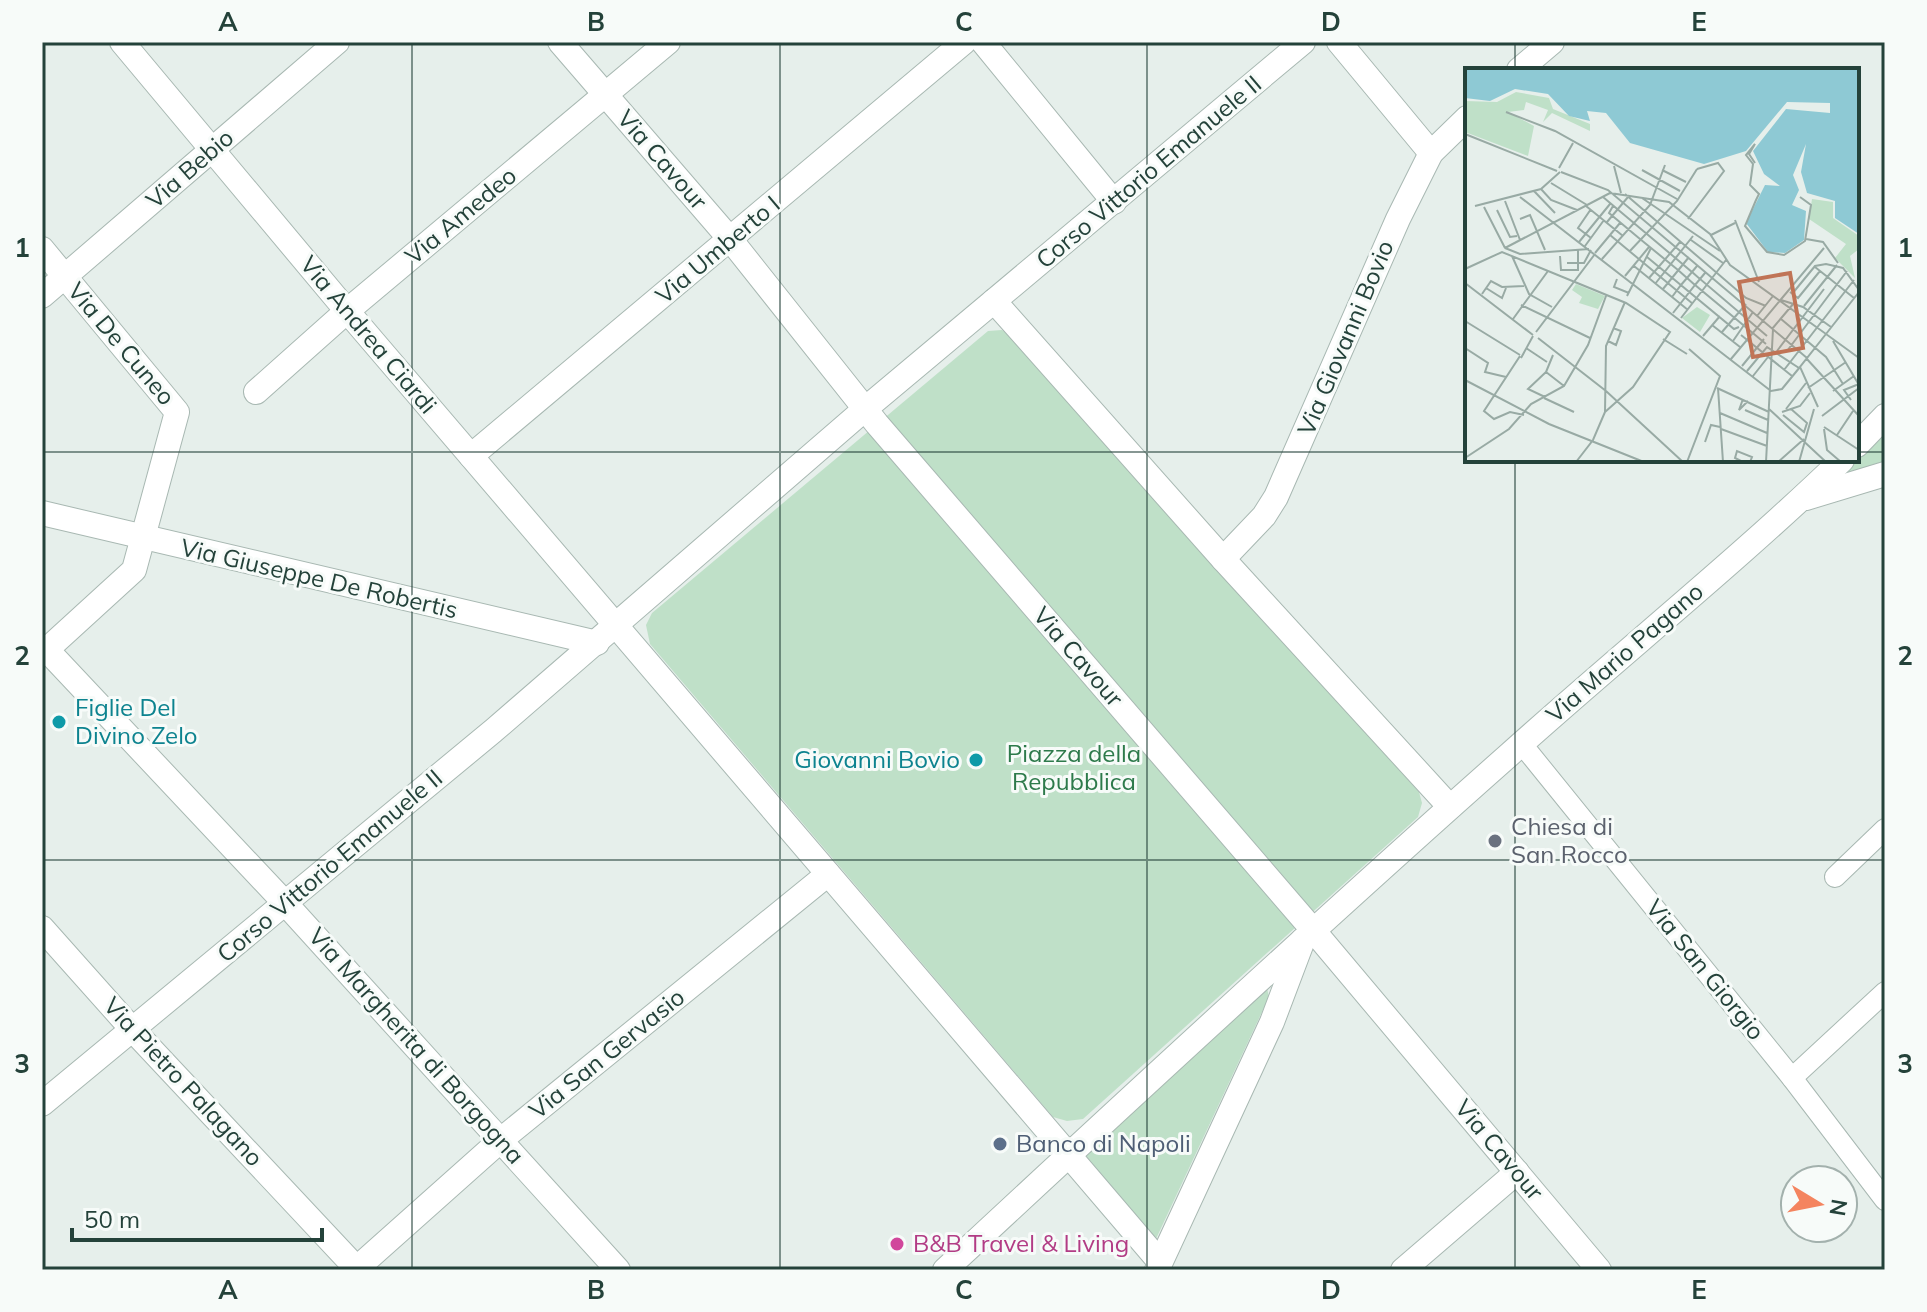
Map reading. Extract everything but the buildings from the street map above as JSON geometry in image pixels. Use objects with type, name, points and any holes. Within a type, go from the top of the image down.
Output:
[{"type":"street","name":"Via Andrea Ciardi","points":[[122,42],[617,626]]},
{"type":"street","name":"Via Bebio","points":[[42,296],[337,42]]},
{"type":"street","name":"Via Cavour","points":[[560,42],[730,239],[865,409],[1308,934],[1599,1270]]},
{"type":"street","name":"Via Amedeo","points":[[256,392],[347,311],[668,42]]},
{"type":"street","name":"Via Umberto I","points":[[471,456],[964,42]]},
{"type":"street","points":[[983,42],[1114,202]]},
{"type":"street","name":"Corso Vittorio Emanuele II","points":[[994,301],[1303,42]]},
{"type":"street","points":[[1339,42],[1431,153]]},
{"type":"street","points":[[1521,68],[1552,42]]},
{"type":"street","name":"Via Giovanni Bovio","points":[[1223,559],[1264,516],[1276,497],[1398,219],[1431,153],[1465,120]]},
{"type":"street","name":"Via De Cuneo","points":[[42,249],[177,412],[142,538]]},
{"type":"street","points":[[945,1270],[1067,1156],[1308,934],[1450,807],[1223,559],[994,301],[865,409],[617,626],[1067,1156],[1159,1266],[1272,1022],[1308,934]]},
{"type":"street","points":[[1859,443],[1885,416]]},
{"type":"street","name":"Via Mario Pagano","points":[[1450,807],[1840,462]]},
{"type":"street","points":[[1800,500],[1885,474]]},
{"type":"street","name":"Via Giuseppe De Robertis","points":[[42,513],[597,643]]},
{"type":"street","points":[[45,652],[134,570],[142,538]]},
{"type":"street","name":"Corso Vittorio Emanuele II","points":[[42,1104],[617,626]]},
{"type":"street","name":"Via Margherita di Borgogna","points":[[45,652],[285,903],[618,1270]]},
{"type":"street","name":"Via San Giorgio","points":[[1521,743],[1792,1078],[1885,1200]]},
{"type":"street","points":[[1835,877],[1885,829]]},
{"type":"street","name":"Via San Gervasio","points":[[357,1270],[502,1139],[828,874]]},
{"type":"street","name":"Via Pietro Palagano","points":[[42,928],[357,1270]]},
{"type":"street","points":[[1792,1078],[1885,992]]},
{"type":"street","points":[[1410,1268],[1517,1172]]},
{"type":"green space","name":"Piazza della Repubblica","points":[[1002,330],[1012,337],[1419,792],[1422,803],[1418,817],[1083,1119],[1067,1121],[1053,1117],[650,644],[646,625],[652,613],[988,331]]},
{"type":"green space","points":[[1885,420],[1885,470],[1817,490],[1845,462],[1859,462],[1859,447]]},
{"type":"green space","points":[[1266,984],[1269,997],[1155,1241],[1080,1156]]},
{"type":"place","name":"Figlie Del Divino Zelo","points":[[59,722]]},
{"type":"place","name":"Giovanni Bovio","points":[[976,760]]},
{"type":"place","name":"Chiesa di San Rocco","points":[[1495,841]]},
{"type":"place","name":"Banco di Napoli","points":[[1000,1144]]},
{"type":"place","name":"B&B Travel & Living","points":[[897,1244]]}]
